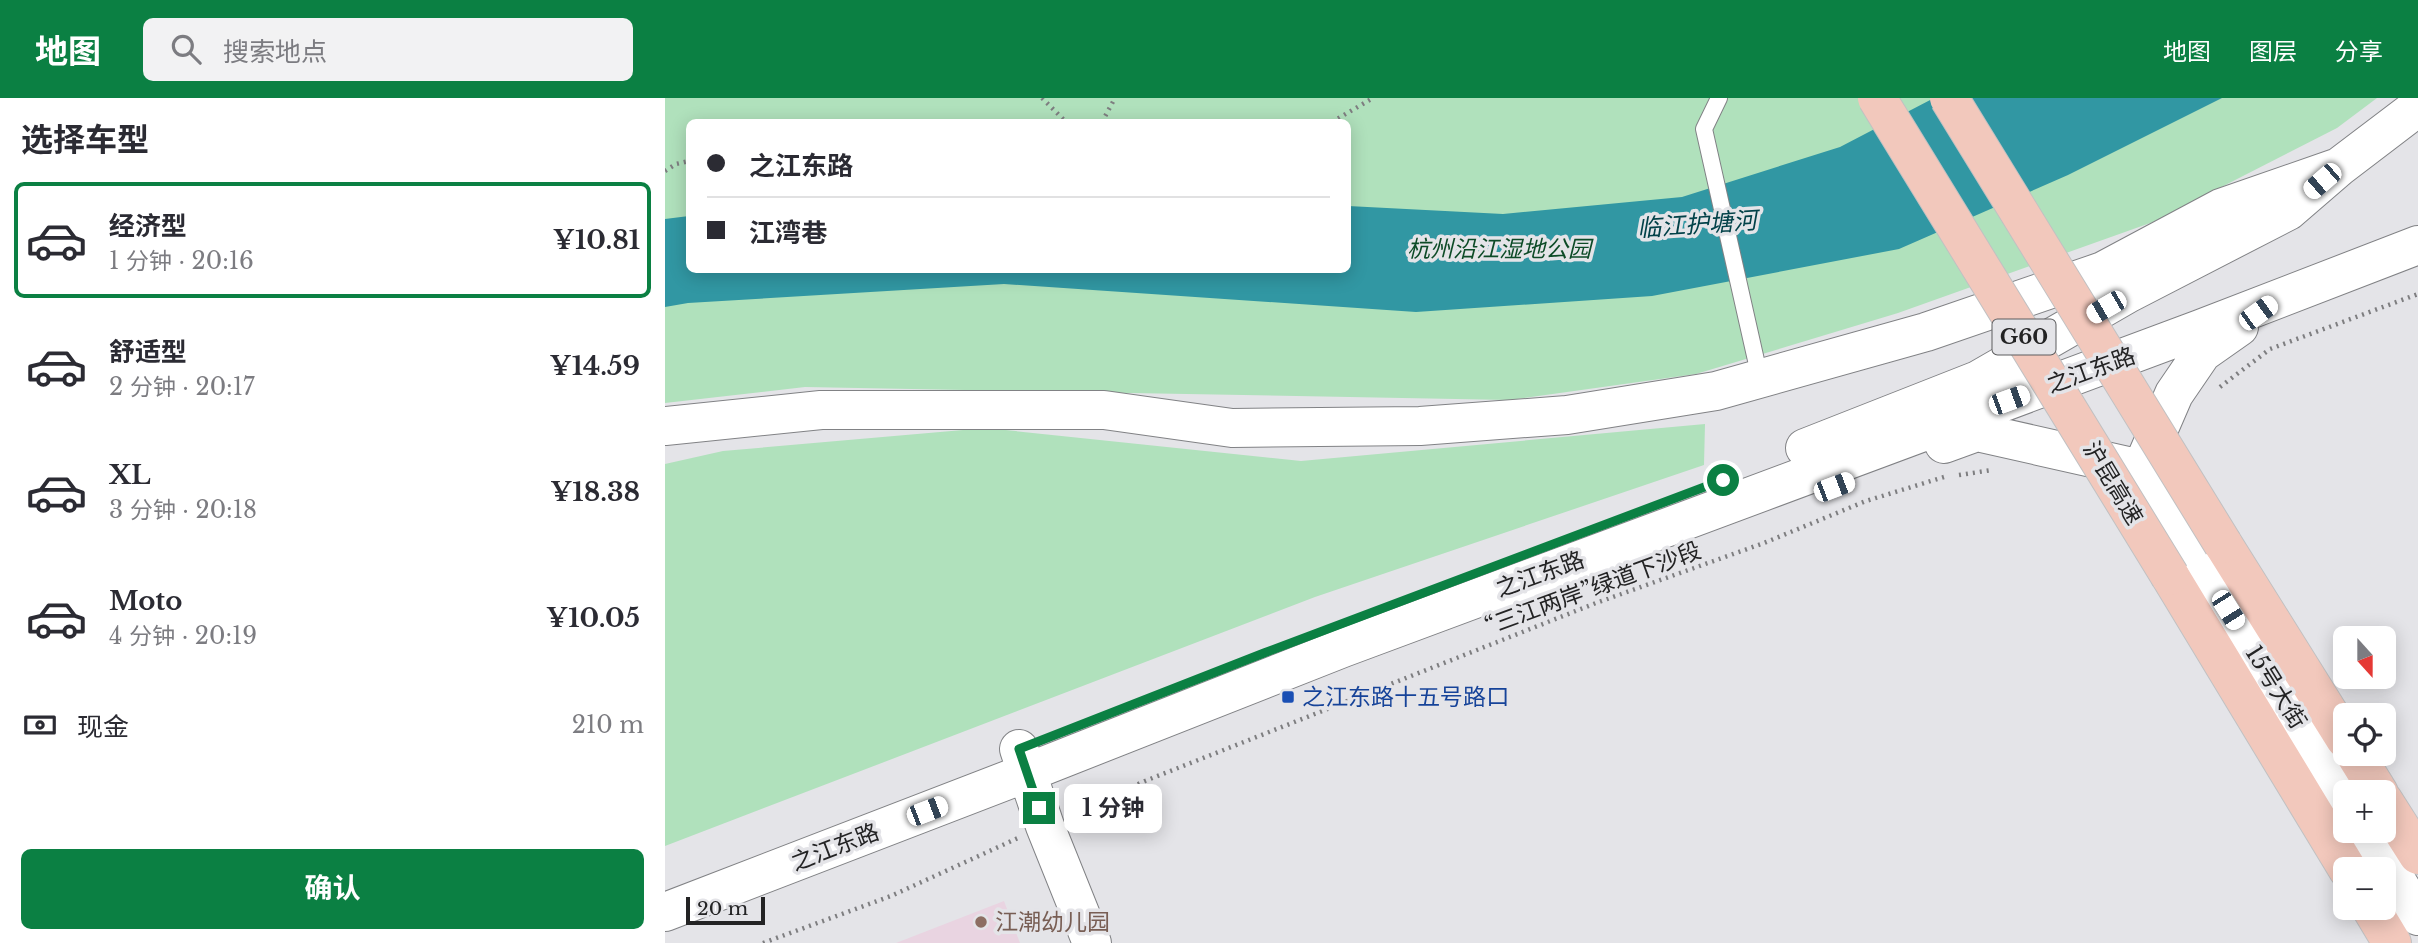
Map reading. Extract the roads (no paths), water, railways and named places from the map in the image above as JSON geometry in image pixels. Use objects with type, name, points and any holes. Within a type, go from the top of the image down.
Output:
[{"type":"highway","name":"沪昆高速","points":[[1877,98],[2340,857]]},
{"type":"highway","name":"G60","points":[[1949,98],[2333,720]]},
{"type":"highway","points":[[2396,820],[2418,855]]},
{"type":"highway","points":[[2378,920],[2392,943]]},
{"type":"main road","name":"之江东路","points":[[665,912],[1023,761],[1264,653],[1770,462],[1978,380],[2129,293],[2288,211],[2339,167],[2418,107]]},
{"type":"main road","name":"之江东路","points":[[665,426],[821,410],[1104,410],[1232,428],[1420,426],[1567,415],[1716,391],[1926,332],[2103,271],[2221,208],[2339,167]]},
{"type":"main road","name":"之江东路","points":[[665,888],[1343,648],[2418,245]]},
{"type":"main road","points":[[1675,524],[1786,505],[1977,432],[2141,469],[2174,394],[2202,353],[2276,300]]},
{"type":"main road","name":"15号大街","points":[[2141,469],[2334,780]]},
{"type":"main road","points":[[1023,761],[1045,826],[1092,943]]},
{"type":"main road","points":[[2372,843],[2418,916]]},
{"type":"lane","points":[[1719,98],[1704,129],[1760,379]]},
{"type":"water","name":"临江护塘河","points":[[1934,98],[2222,98],[2068,175],[1899,249],[1652,296],[1416,312],[1004,284],[688,303],[665,307],[665,219],[686,216],[686,273],[1351,273],[1351,206],[1503,214],[1682,197],[1840,147]]},
{"type":"place","name":"之江东路十五号路口","points":[[1288,697]]},
{"type":"place","name":"江潮幼儿园","points":[[981,922]]},
{"type":"park label","name":"杭州沿江湿地公园","points":[[1499,249]]}]
